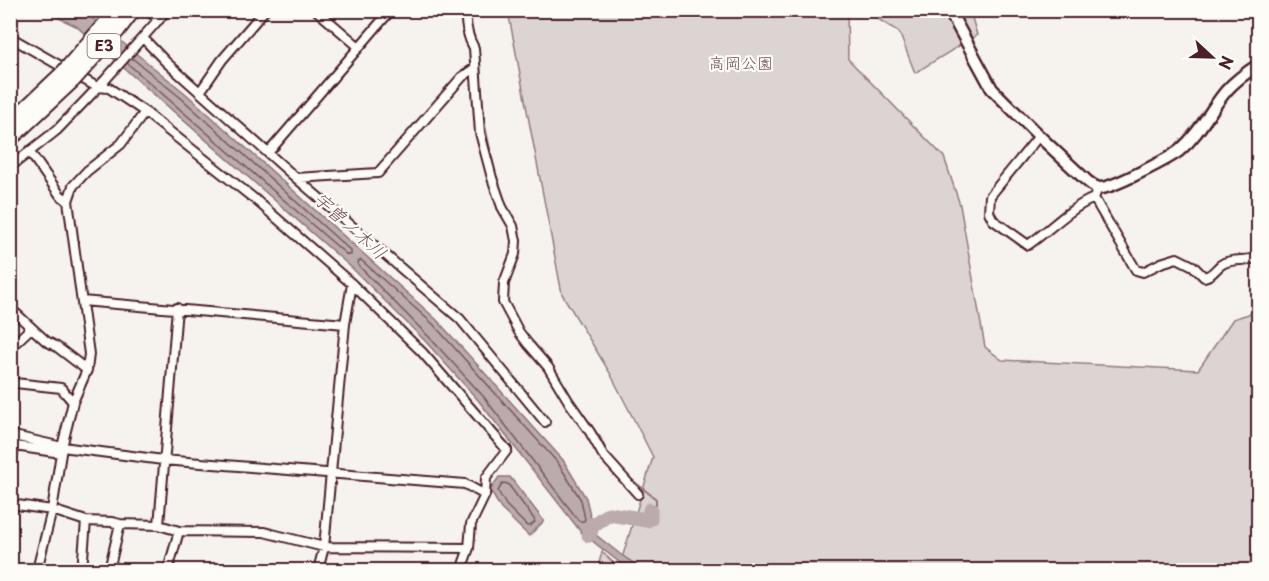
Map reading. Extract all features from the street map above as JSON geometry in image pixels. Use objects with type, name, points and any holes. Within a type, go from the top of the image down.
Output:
[{"type":"highway","name":"E3","points":[[10,139],[68,76],[117,10]]},
{"type":"highway","name":"E3","points":[[10,123],[68,76],[117,31],[133,10]]},
{"type":"street","points":[[147,10],[159,20]]},
{"type":"street","points":[[10,166],[57,130],[105,81],[167,10]]},
{"type":"street","points":[[200,92],[222,60],[265,10]]},
{"type":"street","points":[[316,10],[359,47]]},
{"type":"street","points":[[268,153],[391,10]]},
{"type":"street","points":[[466,10],[465,21],[468,36],[474,48],[480,133],[492,178],[502,207],[513,226],[516,241],[515,254],[504,283],[503,302],[519,332],[548,367],[603,455],[638,494]]},
{"type":"street","points":[[949,10],[992,89],[1093,186],[1136,270],[1143,272],[1177,258],[1193,266],[1204,277],[1211,275],[1222,263],[1239,259],[1252,260],[1258,257]]},
{"type":"street","points":[[10,37],[97,87],[109,88],[145,112],[257,201],[352,284],[422,352],[507,450],[486,477],[484,495],[471,524],[469,548],[461,570]]},
{"type":"street","points":[[141,39],[296,178],[460,319],[545,422]]},
{"type":"street","points":[[1040,136],[990,196],[989,212],[993,220],[1028,245],[1096,193],[1161,162],[1180,149],[1200,128],[1227,90],[1258,65]]},
{"type":"street","points":[[296,178],[378,173],[462,76],[475,68]]},
{"type":"street","points":[[37,570],[52,510],[73,402],[87,370],[89,354],[68,201],[73,186],[87,171],[121,144],[145,112]]},
{"type":"street","points":[[29,152],[60,195],[68,201]]},
{"type":"street","points":[[318,570],[324,547],[345,324],[352,284]]},
{"type":"street","points":[[82,301],[345,324]]},
{"type":"street","points":[[10,308],[31,328],[87,370]]},
{"type":"street","points":[[159,525],[177,308]]},
{"type":"street","points":[[10,348],[31,328]]},
{"type":"street","points":[[10,382],[61,388],[73,402]]},
{"type":"street","points":[[10,435],[62,450]]},
{"type":"street","points":[[10,463],[15,446],[465,484],[484,495]]},
{"type":"street","points":[[10,504],[52,510],[86,520],[159,525],[179,531],[264,532],[324,547],[469,548]]},
{"type":"street","points":[[82,570],[86,520]]},
{"type":"street","points":[[109,570],[120,524]]},
{"type":"street","points":[[168,570],[179,531]]},
{"type":"green space","name":"高岡公園","points":[[508,11],[847,11],[848,59],[944,157],[960,205],[985,347],[1002,360],[1198,370],[1233,319],[1258,311],[1258,570],[597,570],[602,552],[619,568],[653,457],[610,373],[562,294]]},
{"type":"green space","points":[[865,11],[970,11],[977,35],[915,73],[899,32]]},
{"type":"water","points":[[81,10],[185,93],[437,320],[563,460],[586,498],[596,535],[644,570],[629,570],[581,532],[478,400],[426,342],[352,268],[76,26],[44,11]]},
{"type":"water","points":[[499,477],[510,477],[544,521],[529,536],[501,509],[490,490]]},
{"type":"waterway","points":[[476,44],[480,74]]},
{"type":"waterway","points":[[482,112],[498,186]]},
{"type":"waterway","points":[[502,197],[510,213]]},
{"type":"waterway","points":[[520,327],[535,346]]},
{"type":"waterway","points":[[584,417],[600,437],[608,455]]},
{"type":"waterway","points":[[626,475],[656,499],[656,504],[650,510]]},
{"type":"waterway","name":"宇曽ノ木川","points":[[589,535],[593,525],[609,514],[647,520],[650,519],[650,510]]}]
